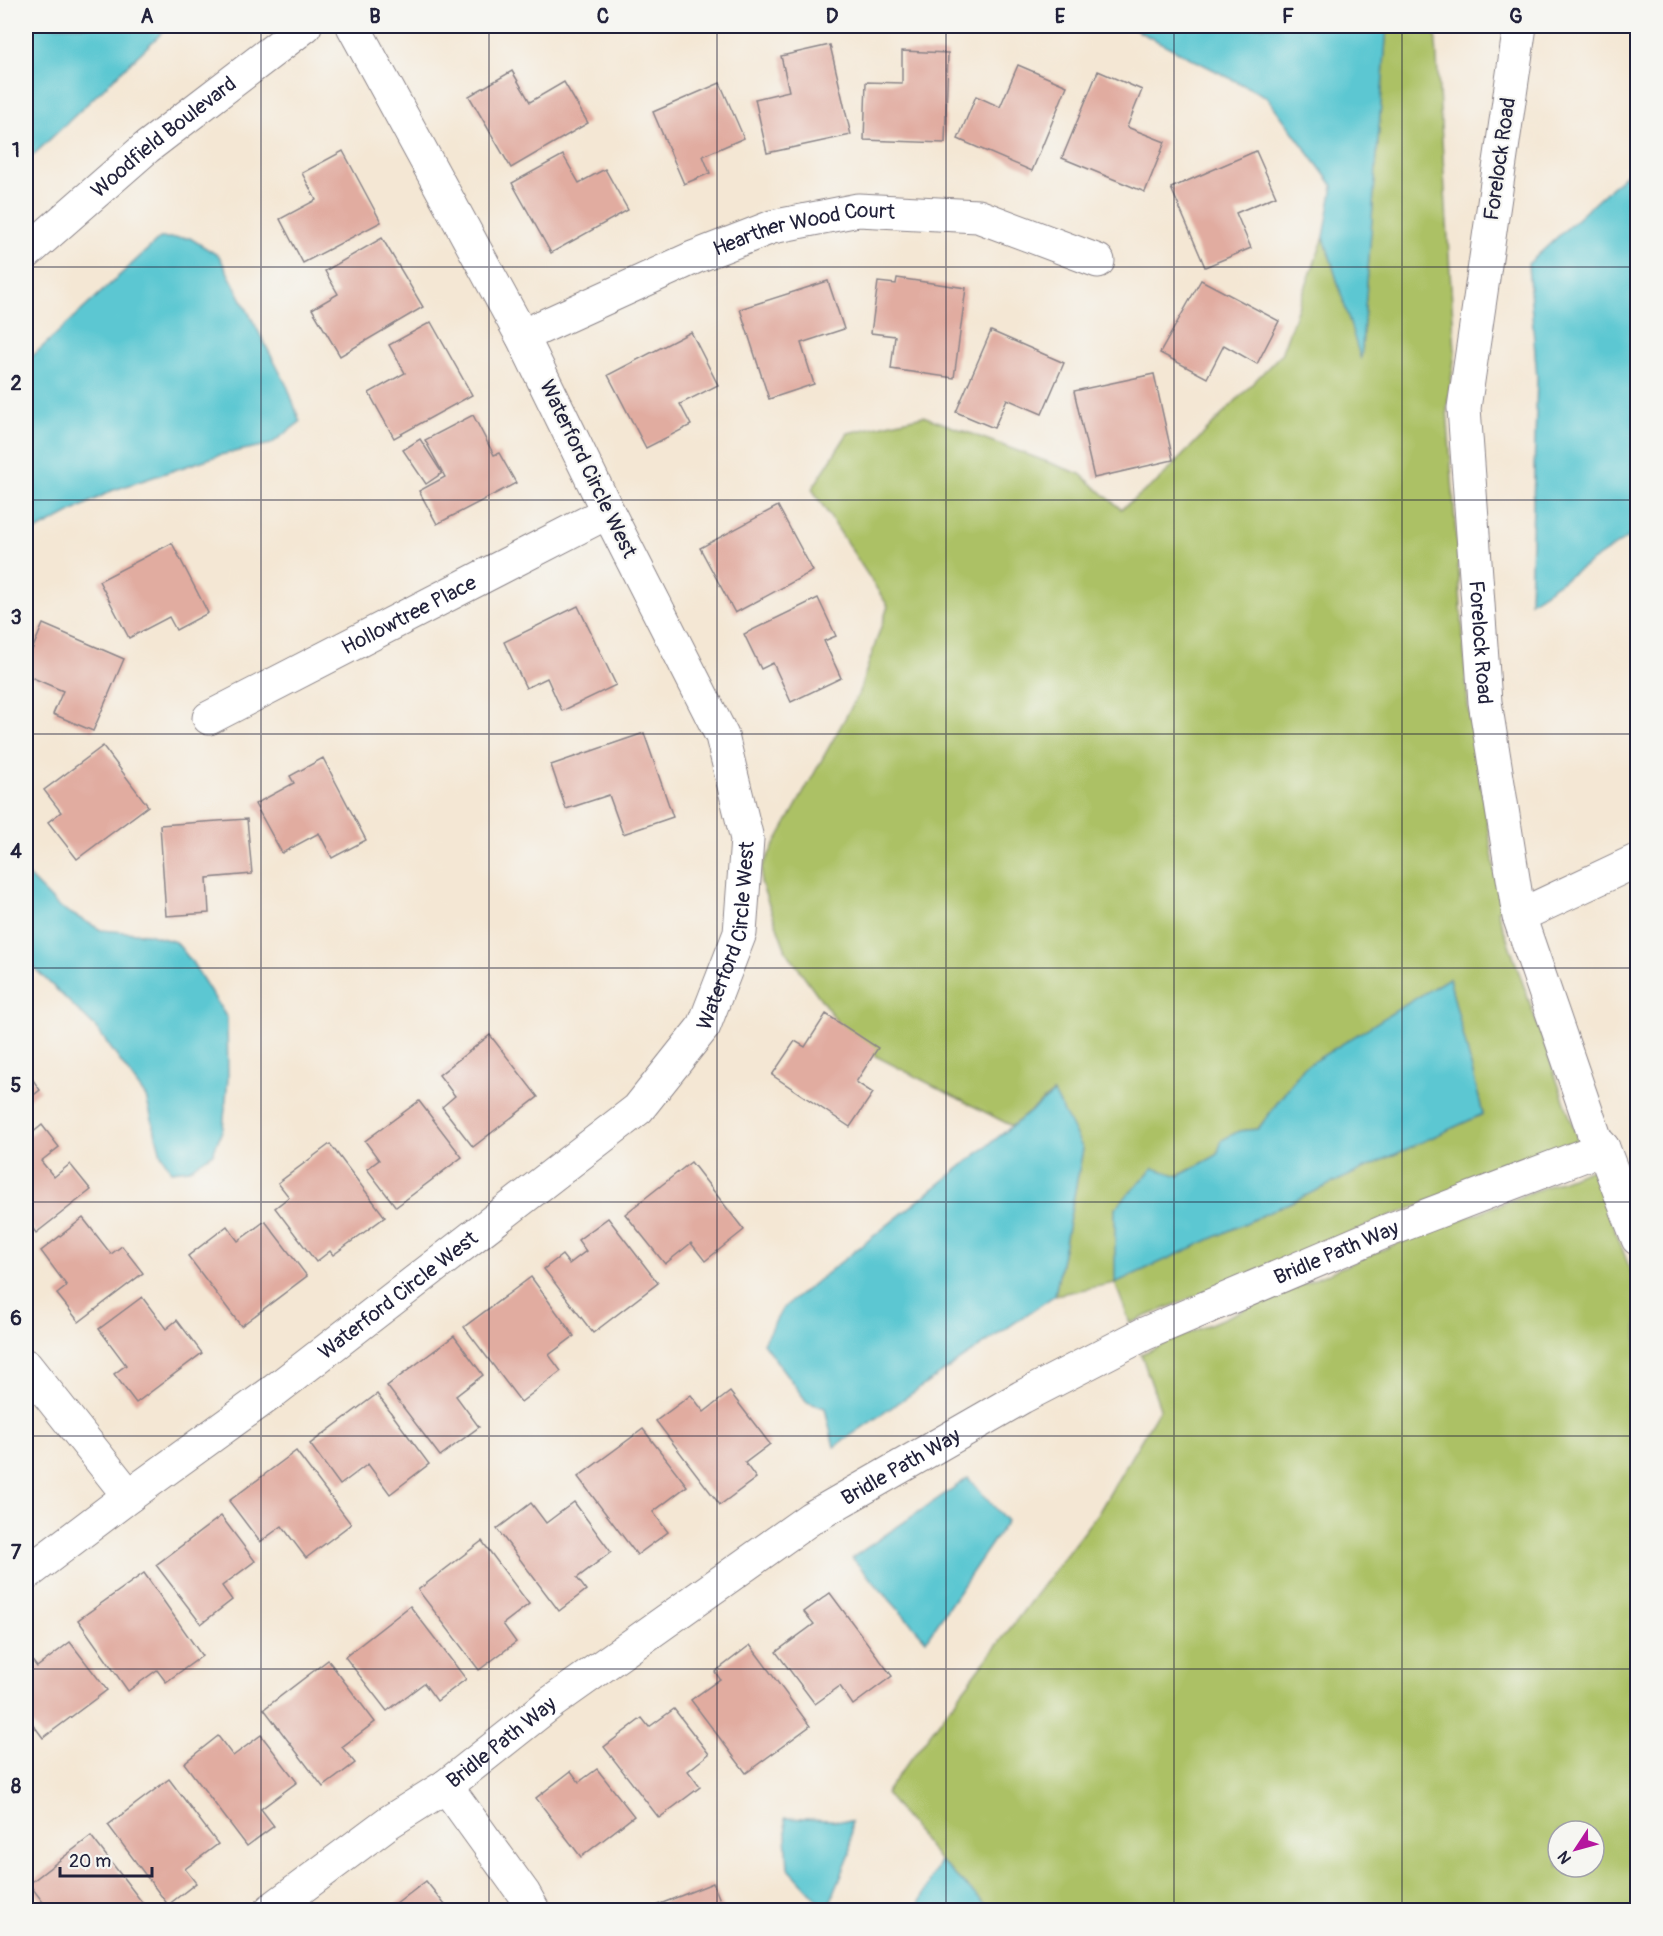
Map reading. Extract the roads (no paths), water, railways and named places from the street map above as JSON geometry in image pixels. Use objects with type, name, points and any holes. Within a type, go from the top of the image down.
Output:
[{"type":"street","name":"Woodfield Boulevard","points":[[26,253],[146,148],[305,26]]},
{"type":"street","name":"Waterford Circle West","points":[[26,1574],[129,1496],[274,1392],[638,1108],[704,1026],[740,933],[747,839],[722,736],[522,336],[353,26]]},
{"type":"street","name":"Forelock Road","points":[[1520,26],[1464,408],[1485,702],[1519,916],[1596,1140],[1602,1148],[1638,1239]]},
{"type":"street","name":"Hearther Wood Court","points":[[522,336],[694,257],[772,227],[858,210],[978,216],[1098,261]]},
{"type":"street","name":"Hollowtree Place","points":[[209,718],[608,512]]},
{"type":"street","points":[[1519,916],[1638,860]]},
{"type":"street","name":"Bridle Path Way","points":[[271,1911],[389,1822],[446,1786],[552,1702],[811,1518],[1022,1397],[1155,1329],[1384,1232],[1602,1148]]},
{"type":"street","points":[[26,1366],[129,1496]]},
{"type":"street","points":[[446,1786],[524,1894],[533,1911]]},
{"type":"water","points":[[26,26],[169,26],[26,162]]},
{"type":"water","points":[[1128,26],[1387,26],[1361,360],[1324,237],[1333,186],[1267,97]]},
{"type":"water","points":[[1637,164],[1637,531],[1530,602],[1537,378],[1528,264]]},
{"type":"water","points":[[160,238],[190,238],[219,256],[288,388],[300,422],[271,444],[220,455],[111,491],[26,536],[26,362]]},
{"type":"water","points":[[26,874],[59,907],[101,930],[147,934],[176,942],[192,962],[227,1018],[228,1079],[223,1128],[213,1153],[189,1169],[171,1171],[161,1154],[146,1097],[97,1029],[26,960]]},
{"type":"water","points":[[1449,978],[1483,1114],[1115,1283],[1115,1208],[1153,1168],[1179,1176],[1217,1155],[1222,1140],[1239,1131],[1258,1129],[1303,1068]]},
{"type":"water","points":[[1054,1093],[1083,1149],[1055,1295],[834,1447],[825,1408],[807,1402],[763,1343],[783,1308]]},
{"type":"water","points":[[968,1478],[1007,1521],[926,1640],[852,1558]]},
{"type":"water","points":[[785,1818],[851,1821],[850,1854],[827,1910],[788,1868]]},
{"type":"water","points":[[940,1861],[991,1910],[916,1910]]}]
